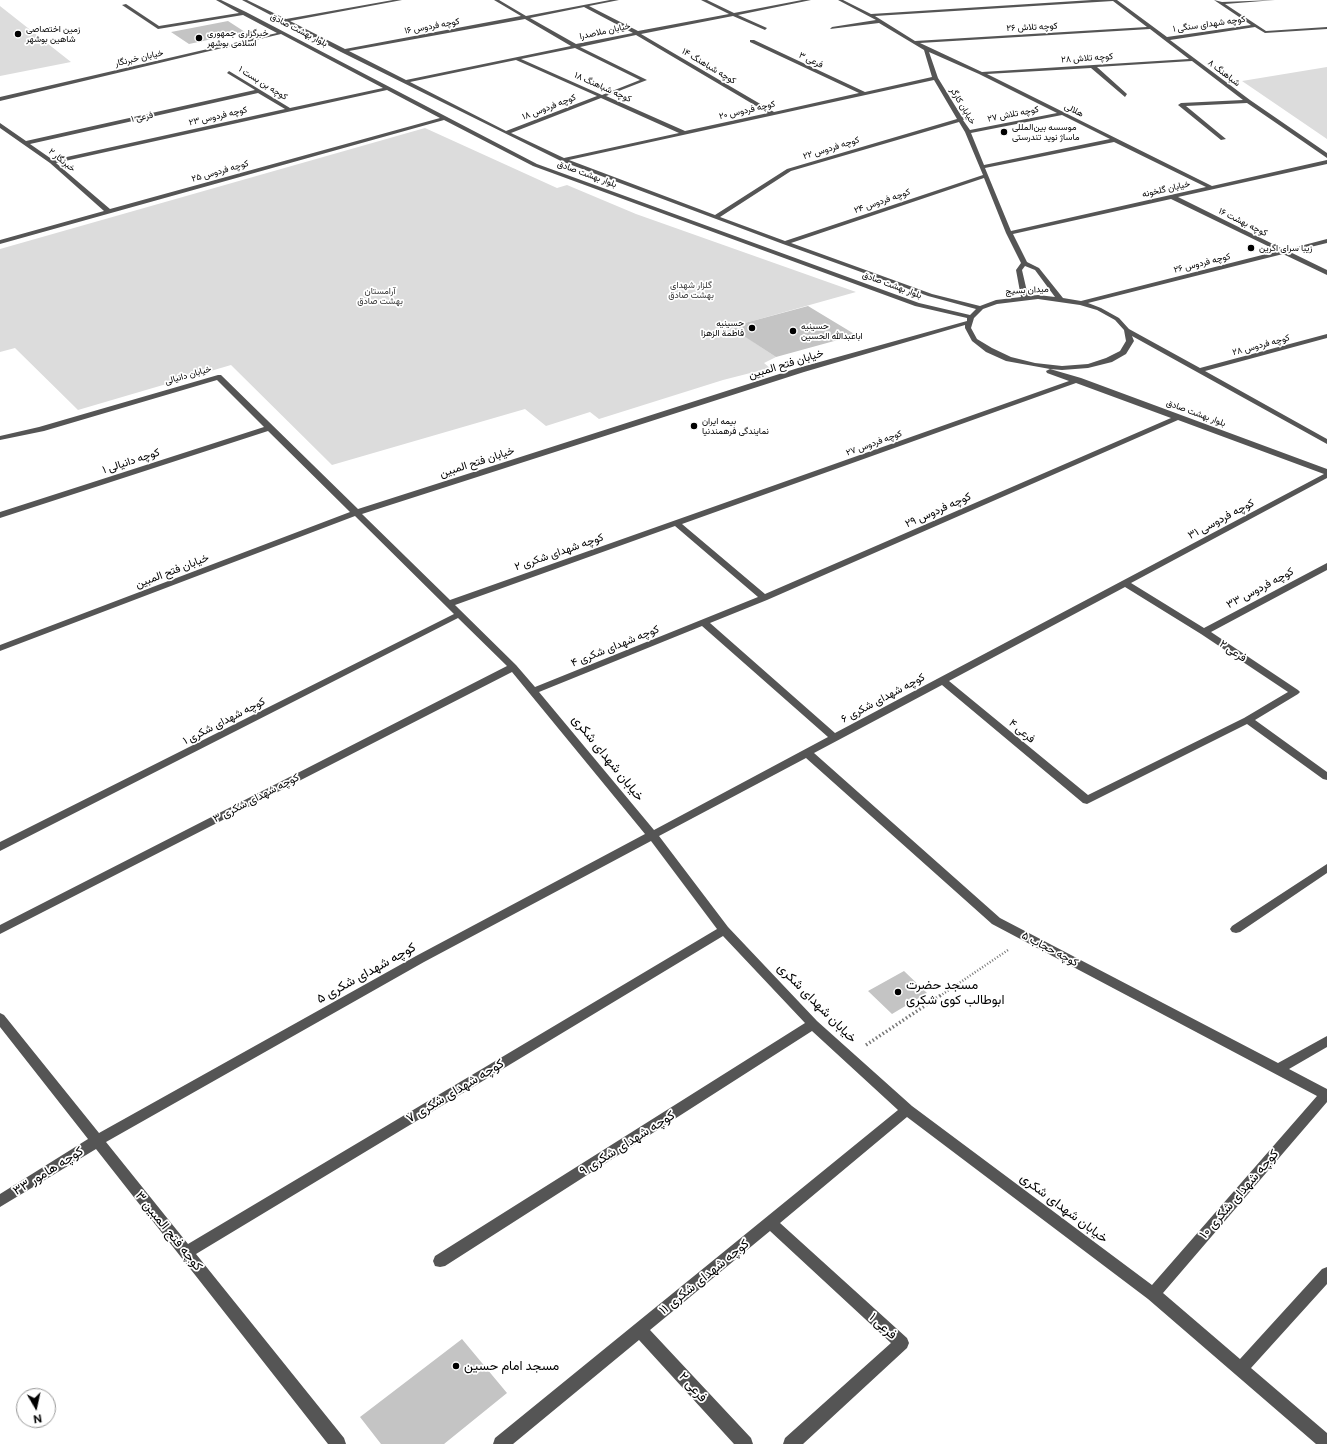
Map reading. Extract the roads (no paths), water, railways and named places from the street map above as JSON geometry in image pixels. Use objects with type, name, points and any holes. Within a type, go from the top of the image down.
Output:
[{"type":"street","name":"بلوار بهشت صادق","points":[[218,0],[535,165],[917,305],[970,319]]},
{"type":"street","name":"بلوار بهشت صادق","points":[[244,0],[506,134],[563,160],[785,243],[930,295],[981,308]]},
{"type":"street","points":[[284,21],[400,0]]},
{"type":"street","points":[[496,0],[575,46]]},
{"type":"street","name":"کوچه فردوس ۱۶","points":[[343,51],[617,0]]},
{"type":"street","points":[[703,0],[765,29]]},
{"type":"street","name":"خیابان ملاصدرا","points":[[405,82],[637,33],[809,0]]},
{"type":"street","points":[[840,0],[870,14],[926,49]]},
{"type":"street","points":[[1019,0],[1028,5]]},
{"type":"street","points":[[870,14],[1114,0]]},
{"type":"street","name":"شباهنگ ۸","points":[[1114,0],[1248,101],[1327,156]]},
{"type":"street","points":[[1218,2],[1273,0]]},
{"type":"street","name":"کوچه شهدای سنگی ۱","points":[[1218,2],[1265,32],[1327,28]]},
{"type":"street","points":[[124,5],[158,28],[244,13]]},
{"type":"street","name":"کوچه شباهنگ ۱۴","points":[[585,6],[637,33],[772,113]]},
{"type":"street","points":[[832,28],[881,21]]},
{"type":"street","name":"کوچه شهدای سنگی ۱","points":[[1165,39],[1255,26]]},
{"type":"street","name":"کوچه تلاش ۲۶","points":[[915,42],[1150,28]]},
{"type":"street","name":"خیابان خبرنگار","points":[[0,99],[282,33]]},
{"type":"street","name":"فرعی ۳","points":[[752,41],[863,93]]},
{"type":"street","name":"کوچه فردوس ۱۸","points":[[506,134],[644,80],[575,46]]},
{"type":"street","name":"هلالی","points":[[926,49],[981,73],[1212,188]]},
{"type":"street","name":"خیابان کارگر","points":[[926,49],[935,78],[962,119],[1009,233],[1024,263]]},
{"type":"street","name":"کوچه شباهنگ ۱۸","points":[[515,58],[684,133]]},
{"type":"street","name":"کوچه تلاش ۲۸","points":[[981,73],[1193,60]]},
{"type":"street","points":[[1092,66],[1126,95]]},
{"type":"street","name":"کوچه بن بست ۱","points":[[229,72],[288,109]]},
{"type":"street","name":"کوچه فردوس ۲۰","points":[[563,160],[935,78]]},
{"type":"street","name":"کوچه فردوس ۲۳","points":[[52,162],[388,88]]},
{"type":"street","name":"فرعی ۱","points":[[25,143],[259,91]]},
{"type":"street","points":[[1223,140],[1181,105],[1248,101]]},
{"type":"street","name":"کوچه تلاش ۲۷","points":[[968,132],[1061,114]]},
{"type":"street","name":"کوچه فردوس ۲۵","points":[[0,242],[444,118]]},
{"type":"street","name":"کوچه فردوس ۲۲","points":[[716,217],[789,170],[962,119]]},
{"type":"street","name":"خبرنگار ۲","points":[[0,125],[52,162],[109,212]]},
{"type":"street","points":[[981,167],[1114,140]]},
{"type":"street","name":"خیابان گلخونه","points":[[1009,233],[1327,162]]},
{"type":"street","name":"کوچه فردوس ۲۴","points":[[785,243],[985,176]]},
{"type":"street","name":"کوچه بهشت ۱۶","points":[[1173,197],[1327,273]]},
{"type":"street","name":"کوچه فردوس ۲۶","points":[[1081,303],[1327,241]]},
{"type":"street","points":[[1025,298],[1019,270],[1024,263],[1037,269],[1060,299]]},
{"type":"street","name":"میدان بسیج","points":[[970,319],[981,308],[996,302],[1025,298],[1060,299],[1081,303],[1099,309],[1117,319],[1127,330]]},
{"type":"street","points":[[970,319],[968,328],[974,340],[989,350],[1009,359],[1035,365],[1068,367],[1088,366],[1109,360],[1123,352],[1130,341],[1127,330]]},
{"type":"street","name":"خیابان فتح المبین","points":[[0,648],[355,513],[801,370],[970,319]]},
{"type":"street","points":[[1127,330],[1326,440]]},
{"type":"street","name":"کوچه فردوس ۲۸","points":[[1200,370],[1327,336]]},
{"type":"street","name":"بلوار بهشت صادق","points":[[1035,365],[1327,473]]},
{"type":"street","name":"خیابان دانیالی","points":[[0,438],[41,429],[218,377],[355,513]]},
{"type":"street","name":"کوچه فردوس ۲۷","points":[[677,524],[1078,380]]},
{"type":"street","name":"کوچه فردوس ۲۹","points":[[704,623],[1179,417]]},
{"type":"street","name":"کوچه دانیالی ۱","points":[[0,515],[268,428]]},
{"type":"street","name":"کوچه فردوسی ۳۱","points":[[1125,583],[1327,473]]},
{"type":"street","name":"خیابان شهدای شکری","points":[[355,513],[513,667],[652,835],[724,930],[813,1024],[907,1110],[1153,1294],[1327,1443]]},
{"type":"street","points":[[677,524],[764,598]]},
{"type":"street","name":"کوچه شهدای شکری ۲","points":[[449,604],[677,524]]},
{"type":"street","name":"کوچه فردوس ۳۳","points":[[1204,632],[1327,566]]},
{"type":"street","name":"فرعی ۲","points":[[1125,583],[1204,632],[1295,692],[1248,720]]},
{"type":"street","name":"کوچه شهدای شکری ۶","points":[[652,835],[1125,583]]},
{"type":"street","name":"کوچه شهدای شکری ۱","points":[[0,847],[458,615]]},
{"type":"street","points":[[704,623],[835,738]]},
{"type":"street","name":"کوچه شهدای شکری ۴","points":[[534,691],[704,623]]},
{"type":"street","name":"کوچه شهدای شکری ۳","points":[[0,930],[513,667]]},
{"type":"street","name":"فرعی ۴","points":[[942,680],[1087,800],[1248,720]]},
{"type":"street","points":[[1248,720],[1327,777]]},
{"type":"street","name":"کوچه حجاب ۵","points":[[806,753],[996,921],[1279,1068],[1326,1095]]},
{"type":"street","name":"کوچه شهدای شکری ۵","points":[[97,1141],[420,959],[652,835]]},
{"type":"street","points":[[1236,929],[1327,868]]},
{"type":"street","name":"کوچه شهدای شکری ۷","points":[[187,1252],[724,930]]},
{"type":"street","name":"کوچه فتح المبین ۳","points":[[0,1018],[338,1444]]},
{"type":"street","name":"کوچه شهدای شکری ۹","points":[[440,1261],[813,1024]]},
{"type":"street","points":[[1279,1068],[1327,1041]]},
{"type":"street","name":"کوچه شهدای شکری ۱۰","points":[[1153,1294],[1326,1095]]},
{"type":"street","name":"کوچه شهدای شکری ۱۱","points":[[501,1444],[907,1110]]},
{"type":"street","name":"کوچه هامور ۳۳","points":[[0,1201],[97,1141]]},
{"type":"street","name":"فرعی ۱","points":[[770,1223],[902,1344],[791,1444]]},
{"type":"street","points":[[1241,1368],[1327,1274]]},
{"type":"street","name":"فرعی ۲","points":[[640,1330],[745,1444]]},
{"type":"place","name":"زمین اختصاصی شاهین بوشهر","points":[[18,34]]},
{"type":"place","name":"خبرگزاری جمهوری اسلامی بوشهر","points":[[199,38]]},
{"type":"place","name":"موسسه بین‌المللی ماساژ نوید تندرستی","points":[[1004,132]]},
{"type":"place","name":"زیبا سرای اگرین","points":[[1251,248]]},
{"type":"place","name":"حسینیه فاطمة الزهزا","points":[[752,328]]},
{"type":"place","name":"حسینیه اباعبدالله الحسین","points":[[793,331]]},
{"type":"place","name":"بیمه ایران نمایندگی فرهمندنیا","points":[[694,426]]},
{"type":"place","name":"مسجد حضرت ابوطالب کوی شکری","points":[[898,992]]},
{"type":"place","name":"مسجد امام حسین","points":[[456,1366]]},
{"type":"park label","name":"گلزار شهدای بهشت صادق","points":[[691,290]]},
{"type":"park label","name":"آرامستان بهشت صادق","points":[[380,296]]}]
